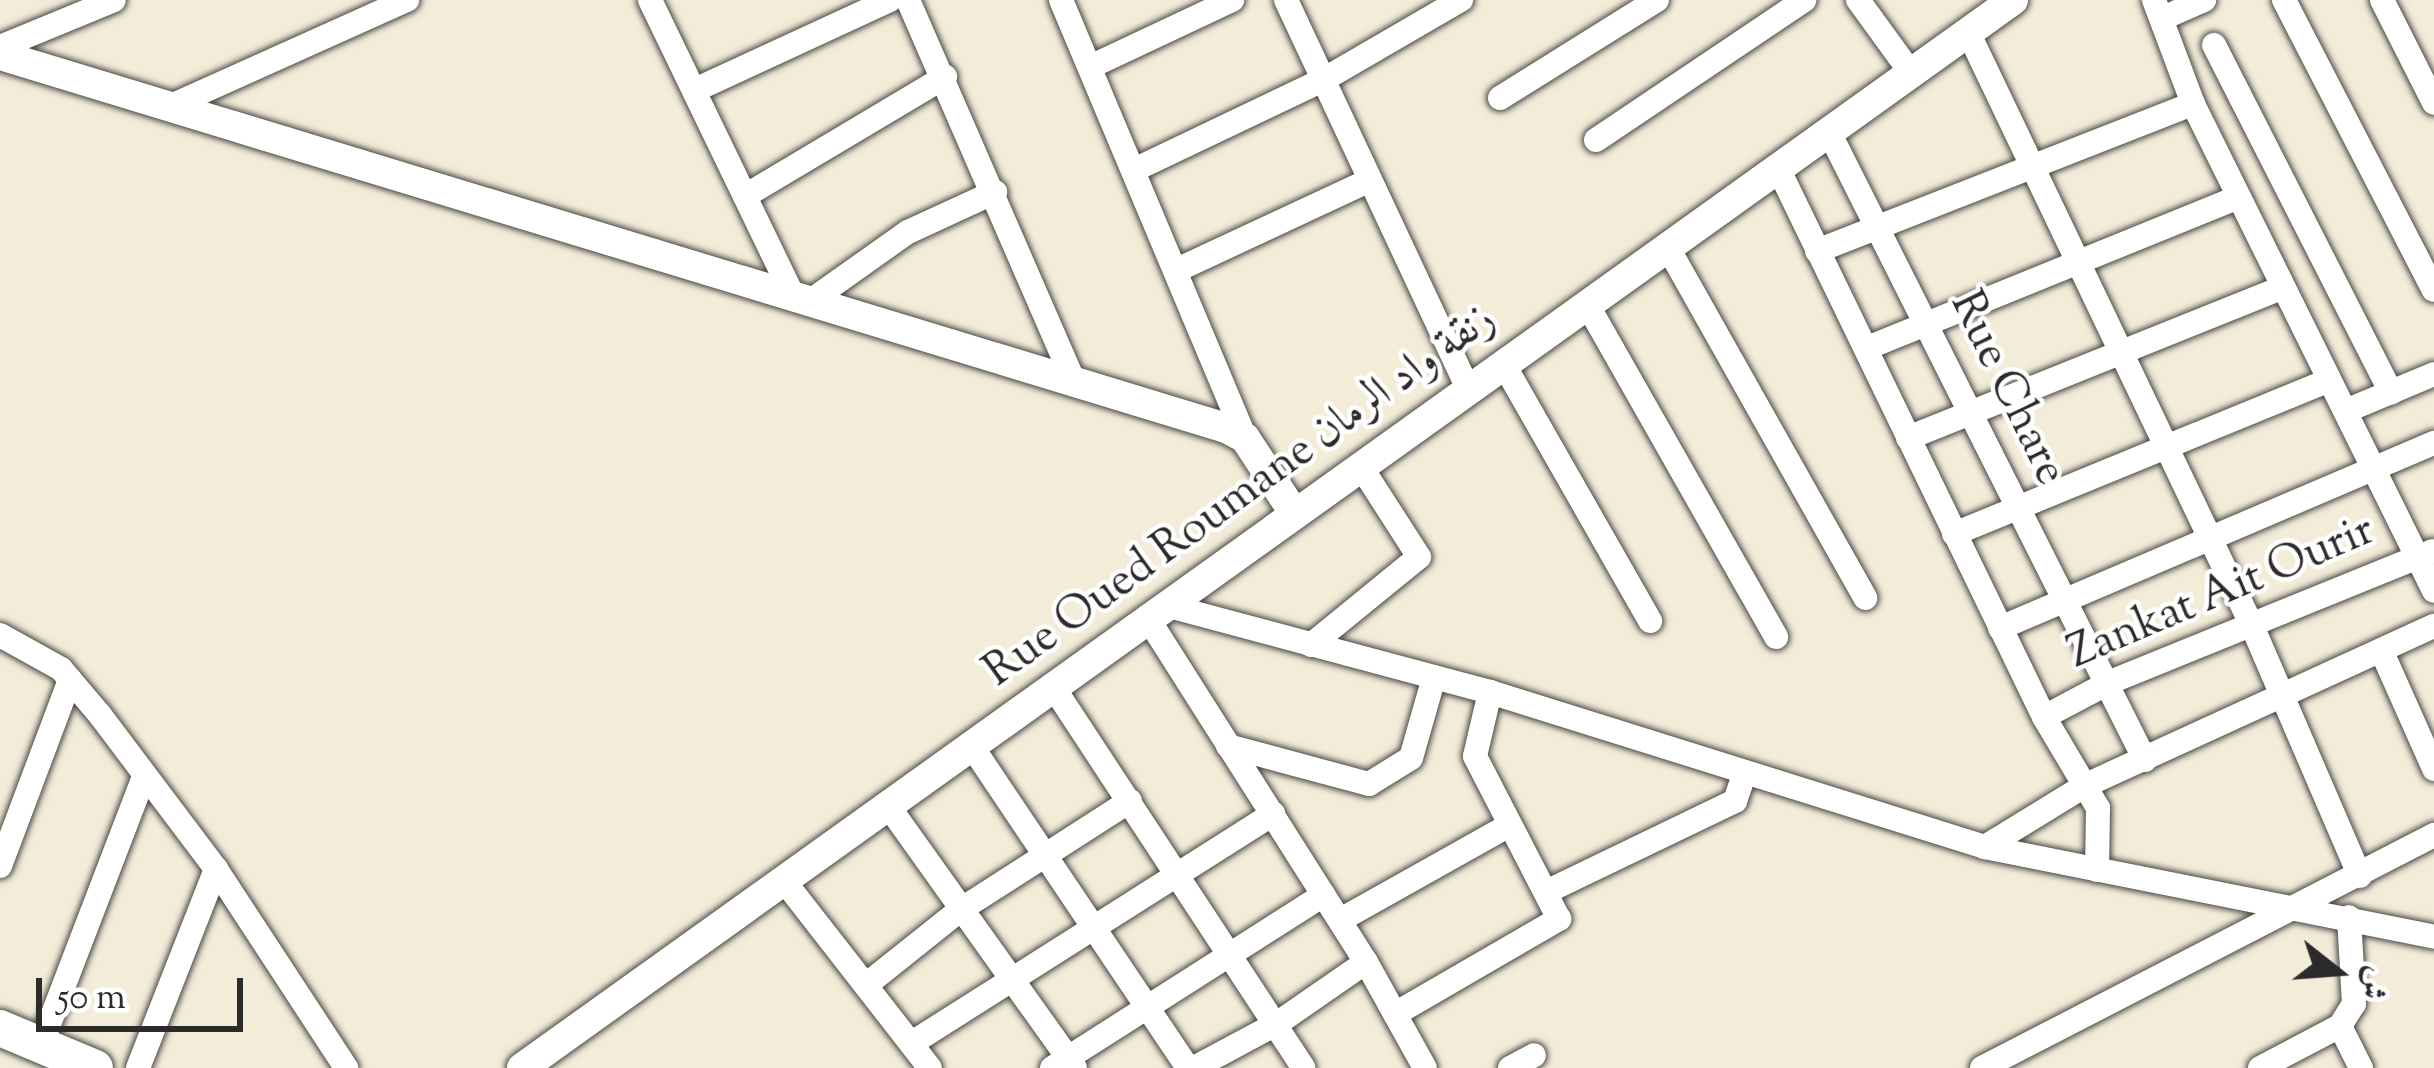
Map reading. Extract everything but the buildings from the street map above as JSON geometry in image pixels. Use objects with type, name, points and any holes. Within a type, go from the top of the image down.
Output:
[{"type":"main road","points":[[0,1028],[94,1068]]},
{"type":"street","points":[[0,51],[114,0]]},
{"type":"street","points":[[171,106],[407,0]]},
{"type":"street","points":[[652,0],[745,196],[801,299]]},
{"type":"street","points":[[695,90],[859,6],[890,0]]},
{"type":"street","points":[[908,0],[1074,382]]},
{"type":"street","points":[[1061,0],[1245,437],[1294,513]]},
{"type":"street","points":[[1091,66],[1232,0]]},
{"type":"street","points":[[1286,0],[1366,182],[1468,388]]},
{"type":"street","points":[[1134,170],[1321,81],[1461,0]]},
{"type":"street","points":[[1500,98],[1658,0]]},
{"type":"street","points":[[1595,140],[1804,0]]},
{"type":"street","points":[[1858,0],[1911,73]]},
{"type":"street","name":"Rue Oued Roumane زنقة واد الرمان","points":[[522,1068],[2013,0]]},
{"type":"street","points":[[2204,0],[2158,9],[2193,104],[2329,380],[2427,554],[2434,591]]},
{"type":"street","points":[[2284,0],[2434,290]]},
{"type":"street","points":[[2382,0],[2434,103]]},
{"type":"street","points":[[1968,32],[2116,354],[2253,628],[2360,876]]},
{"type":"street","points":[[2214,45],[2391,392]]},
{"type":"street","points":[[0,51],[1245,437]]},
{"type":"street","points":[[745,196],[945,77]]},
{"type":"street","points":[[1816,251],[2028,164],[2193,104]]},
{"type":"street","name":"Rue Chare","points":[[1829,131],[1882,226],[1970,413],[2110,682],[2145,760]]},
{"type":"street","points":[[1778,168],[2000,628],[2104,828],[2097,870]]},
{"type":"street","points":[[1177,270],[1366,182]]},
{"type":"street","points":[[801,299],[908,232],[995,192]]},
{"type":"street","points":[[1867,348],[1926,320],[2239,197]]},
{"type":"street","points":[[1667,247],[1865,598]]},
{"type":"street","points":[[1908,438],[2283,287]]},
{"type":"street","points":[[1587,304],[1776,637]]},
{"type":"street","points":[[1503,363],[1650,621]]},
{"type":"street","points":[[2348,410],[2434,374]]},
{"type":"street","points":[[1954,534],[2329,380]]},
{"type":"street","points":[[2000,628],[2434,443]]},
{"type":"street","points":[[1311,645],[1419,557],[1360,465]]},
{"type":"street","name":"Zankat Ait Ourir","points":[[2044,717],[2110,682],[2427,554]]},
{"type":"street","points":[[1156,611],[1490,692],[1985,847],[2304,907],[2434,938]]},
{"type":"street","points":[[1156,611],[1228,746],[1342,919],[1425,1068]]},
{"type":"street","points":[[1985,847],[2084,786],[2281,701],[2434,626]]},
{"type":"street","points":[[0,634],[70,680],[216,869],[346,1068]]},
{"type":"street","points":[[2382,652],[2434,769]]},
{"type":"street","points":[[1228,746],[1369,784],[1411,758],[1434,677]]},
{"type":"street","points":[[0,866],[70,680]]},
{"type":"street","points":[[1052,685],[1304,1068]]},
{"type":"street","points":[[1395,1014],[1559,919],[1506,827],[1475,756],[1490,692]]},
{"type":"street","points":[[973,748],[1142,1009],[1191,1068],[1278,1023],[1366,962]]},
{"type":"street","points":[[1546,892],[1735,801],[1744,775]]},
{"type":"street","points":[[41,1045],[144,776]]},
{"type":"street","points":[[866,985],[960,910],[1130,801]]},
{"type":"street","points":[[889,808],[1065,1064],[1142,1009],[1324,895]]},
{"type":"street","points":[[912,1043],[1273,814]]},
{"type":"street","points":[[1342,919],[1506,827]]},
{"type":"street","points":[[1982,1068],[2304,907],[2434,835]]},
{"type":"street","points":[[138,1068],[216,869]]},
{"type":"street","points":[[785,882],[930,1068]]},
{"type":"street","points":[[2260,1068],[2340,1026],[2354,1004],[2358,975],[2349,917]]},
{"type":"street","points":[[2340,1026],[2361,1068]]},
{"type":"street","points":[[1510,1068],[1534,1055]]}]
